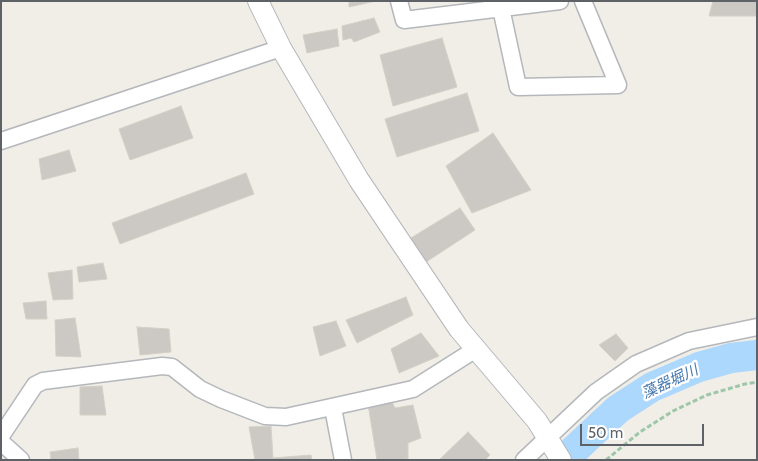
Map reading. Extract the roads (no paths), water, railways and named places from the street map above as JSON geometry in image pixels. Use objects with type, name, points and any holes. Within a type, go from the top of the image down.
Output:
[{"type":"street","points":[[399,1],[404,20],[560,1]]},
{"type":"street","points":[[501,8],[518,87],[618,86],[583,1]]},
{"type":"street","points":[[261,2],[282,48],[359,180],[459,329],[537,421],[561,460]]},
{"type":"street","points":[[1,141],[282,48]]},
{"type":"street","points":[[524,460],[596,392],[636,364],[689,341],[757,327]]},
{"type":"street","points":[[1,436],[35,385],[42,381],[162,366],[172,367],[200,389],[265,416],[286,417],[413,389],[476,349]]},
{"type":"street","points":[[333,408],[343,460]]},
{"type":"street","points":[[1,442],[21,460]]},
{"type":"waterway","name":"藻器堀川","points":[[573,451],[618,409],[652,387],[699,367],[731,358],[757,355]]}]
